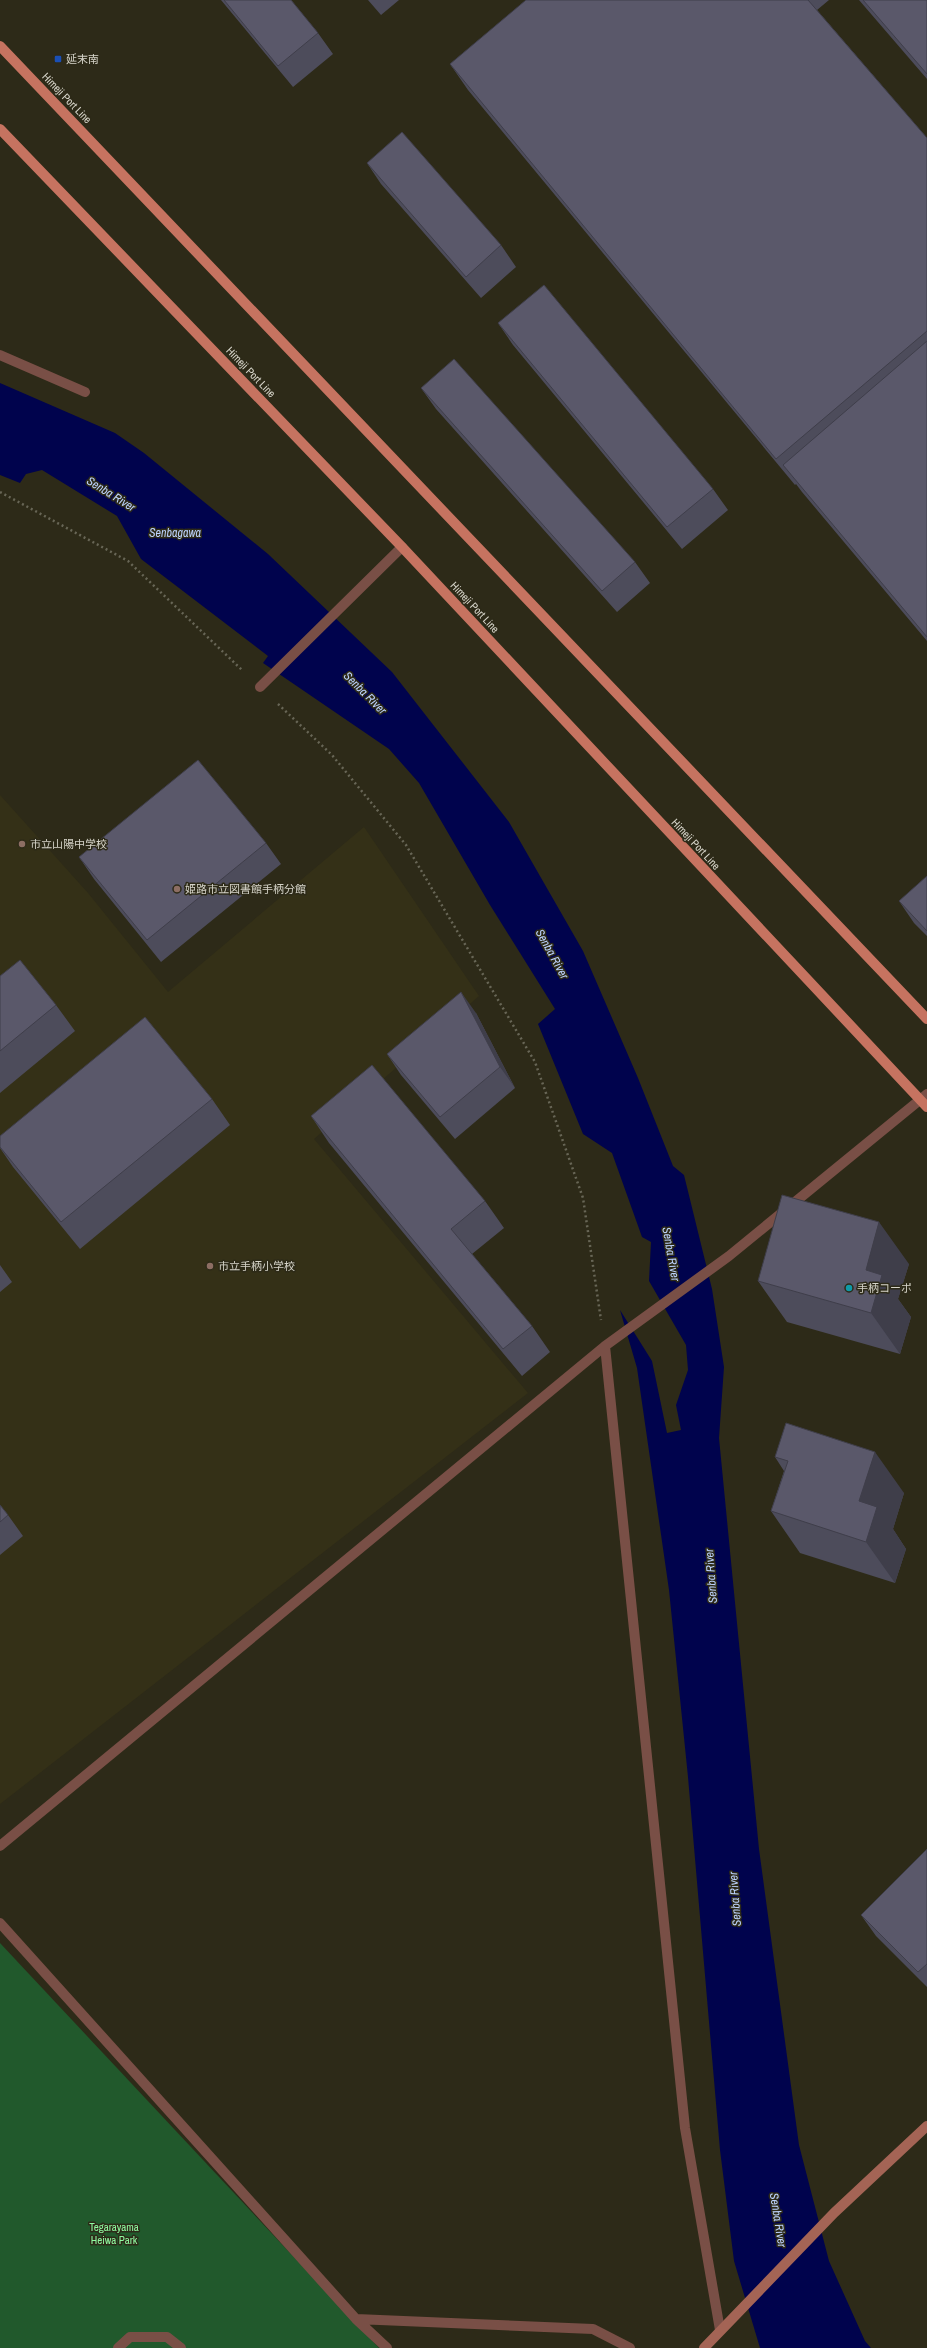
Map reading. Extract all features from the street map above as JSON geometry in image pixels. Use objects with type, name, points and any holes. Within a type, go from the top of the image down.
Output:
[{"type":"main road","name":"Himeji Port Line","points":[[0,46],[247,302],[654,734],[927,1019]]},
{"type":"main road","name":"Himeji Port Line","points":[[0,128],[402,547],[925,1100]]},
{"type":"street","points":[[0,355],[85,392]]},
{"type":"street","points":[[260,687],[402,547]]},
{"type":"street","points":[[0,1846],[605,1346],[729,1256],[925,1100]]},
{"type":"street","points":[[605,1346],[685,2128],[720,2330]]},
{"type":"street","points":[[0,1923],[356,2319],[387,2348]]},
{"type":"street","points":[[704,2348],[834,2213],[927,2126]]},
{"type":"street","points":[[356,2319],[593,2329],[630,2348]]},
{"type":"street","points":[[118,2348],[130,2337],[167,2337],[181,2348]]},
{"type":"path","points":[[0,492],[128,561],[332,755],[406,844],[535,1062],[583,1198],[605,1346]]},
{"type":"shaded area","name":"市立手柄小学校","points":[[0,795],[88,893],[168,992],[364,827],[479,996],[314,1139],[528,1393],[0,1804]]},
{"type":"green space","name":"Tegarayama Heiwa Park","points":[[0,1943],[379,2348],[0,2348]]},
{"type":"water","points":[[0,383],[115,433],[144,453],[268,554],[392,672],[509,822],[583,951],[638,1078],[673,1166],[684,1175],[712,1289],[724,1367],[719,1438],[759,1849],[799,2145],[829,2261],[865,2341],[871,2348],[760,2348],[734,2261],[720,2150],[688,1777],[669,1590],[637,1368],[620,1310],[652,1361],[667,1433],[681,1430],[676,1405],[688,1370],[686,1345],[649,1281],[651,1242],[642,1237],[612,1153],[583,1134],[538,1024],[555,1009],[490,905],[419,783],[389,749],[263,663],[268,656],[141,559],[117,516],[42,470],[26,474],[20,483],[0,475]]},
{"type":"building","points":[[224,0],[291,0],[318,33],[278,66]]},
{"type":"building","points":[[526,0],[808,0],[927,138],[927,331],[776,459],[450,64]]},
{"type":"building","points":[[863,0],[927,0],[927,74]]},
{"type":"building","points":[[402,132],[501,245],[466,277],[367,163]]},
{"type":"building","points":[[544,285],[713,489],[667,527],[498,323]]},
{"type":"building","points":[[927,341],[927,637],[783,465]]},
{"type":"building","points":[[454,359],[635,562],[602,591],[421,388]]},
{"type":"building","points":[[198,760],[266,843],[147,940],[79,857]]},
{"type":"building","points":[[927,876],[927,931],[899,901]]},
{"type":"building","points":[[20,960],[56,1005],[0,1051],[0,976]]},
{"type":"building","points":[[461,992],[500,1067],[440,1117],[387,1054]]},
{"type":"building","points":[[145,1017],[212,1099],[61,1222],[0,1147],[0,1136]]},
{"type":"building","points":[[372,1065],[485,1201],[451,1229],[532,1326],[503,1349],[311,1116]]},
{"type":"building","points":[[782,1195],[879,1222],[866,1270],[882,1275],[871,1313],[758,1281]]},
{"type":"building","points":[[786,1423],[875,1452],[859,1501],[877,1507],[866,1542],[771,1511],[788,1461],[775,1457]]},
{"type":"building","points":[[0,1505],[8,1515],[0,1522]]},
{"type":"building","points":[[927,1849],[927,1964],[918,1972],[861,1915]]},
{"type":"place","name":"延末南","points":[[58,59]]},
{"type":"place","name":"市立山陽中学校","points":[[22,844]]},
{"type":"place","name":"姫路市立図書館手柄分館","points":[[177,889]]},
{"type":"place","name":"市立手柄小学校","points":[[210,1266]]},
{"type":"place","name":"手柄コーポ","points":[[849,1288]]},
{"type":"water label","name":"Senba River","points":[[111,494]]},
{"type":"water label","name":"Senbagawa","points":[[175,533]]},
{"type":"water label","name":"Senba River","points":[[365,693]]},
{"type":"water label","name":"Senba River","points":[[552,954]]},
{"type":"water label","name":"Senba River","points":[[671,1254]]},
{"type":"water label","name":"Senba River","points":[[711,1576]]},
{"type":"water label","name":"Senba River","points":[[735,1899]]},
{"type":"water label","name":"Senba River","points":[[778,2220]]}]
